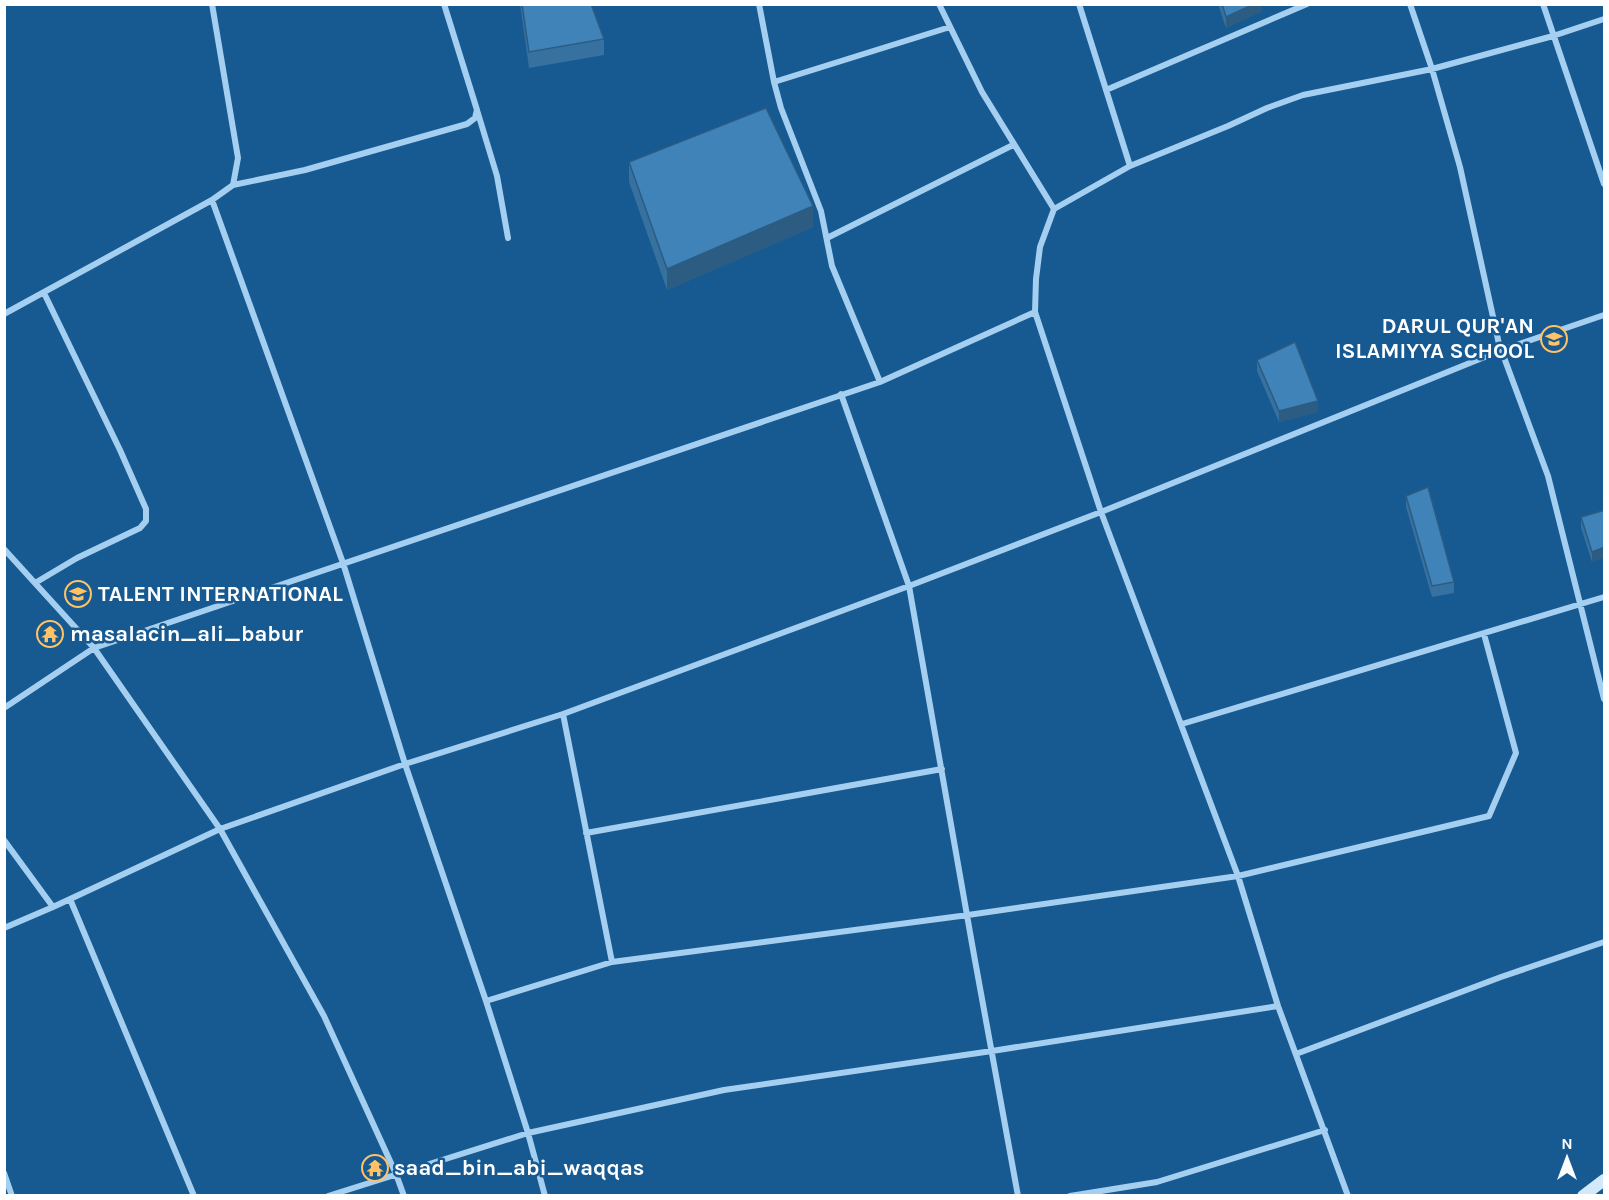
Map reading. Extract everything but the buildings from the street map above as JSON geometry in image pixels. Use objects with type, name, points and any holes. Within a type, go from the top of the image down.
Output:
[{"type":"street","points":[[212,4],[238,158],[233,185]]},
{"type":"street","points":[[444,4],[497,176],[508,238]]},
{"type":"street","points":[[759,4],[781,108],[820,212],[832,266],[880,382]]},
{"type":"street","points":[[939,4],[982,92],[1054,209]]},
{"type":"street","points":[[1079,4],[1130,166]]},
{"type":"street","points":[[1106,90],[1307,4]]},
{"type":"street","points":[[1410,4],[1432,69],[1460,167],[1499,344],[1548,476],[1605,699]]},
{"type":"street","points":[[1543,4],[1605,184]]},
{"type":"street","points":[[1348,1196],[1278,1005],[1238,876],[1101,512],[1035,312],[1040,247],[1054,209],[1130,166],[1267,108],[1303,95],[1432,69],[1553,36],[1605,19]]},
{"type":"street","points":[[774,82],[950,27]]},
{"type":"street","points":[[4,314],[212,200],[233,185],[305,170],[467,124],[475,118],[477,110]]},
{"type":"street","points":[[827,238],[1013,145]]},
{"type":"street","points":[[212,200],[343,563],[405,764],[486,1001],[528,1133],[545,1196]]},
{"type":"street","points":[[35,583],[77,558],[140,528],[146,521],[146,509],[120,450],[44,292]]},
{"type":"street","points":[[4,708],[94,648],[880,382],[1035,312]]},
{"type":"street","points":[[4,928],[220,829],[405,764],[562,714],[909,586],[1101,512],[1502,350],[1605,315]]},
{"type":"street","points":[[841,394],[909,586],[1018,1196]]},
{"type":"street","points":[[4,549],[94,648],[220,829],[324,1017],[404,1196]]},
{"type":"street","points":[[1182,724],[1605,597]]},
{"type":"street","points":[[486,1001],[612,962],[968,915],[1238,876],[1489,816],[1516,753],[1484,634]]},
{"type":"street","points":[[562,714],[612,962]]},
{"type":"street","points":[[586,833],[942,769]]},
{"type":"street","points":[[4,840],[53,907]]},
{"type":"street","points":[[70,899],[194,1196]]},
{"type":"street","points":[[1296,1054],[1501,977],[1605,942]]},
{"type":"street","points":[[328,1196],[528,1133],[724,1090],[992,1051],[1278,1005]]},
{"type":"street","points":[[1070,1196],[1157,1182],[1325,1130]]},
{"type":"street","points":[[4,1173],[12,1196]]},
{"type":"street","points":[[1583,1196],[1605,1180]]},
{"type":"place","name":"DARUL QUR'AN ISLAMIYYA SCHOOL","points":[[1554,339]]},
{"type":"place","name":"TALENT INTERNATIONAL","points":[[78,594]]},
{"type":"place","name":"masalacin_ali_babur","points":[[50,634]]},
{"type":"place","name":"saad_bin_abi_waqqas","points":[[375,1168]]}]
